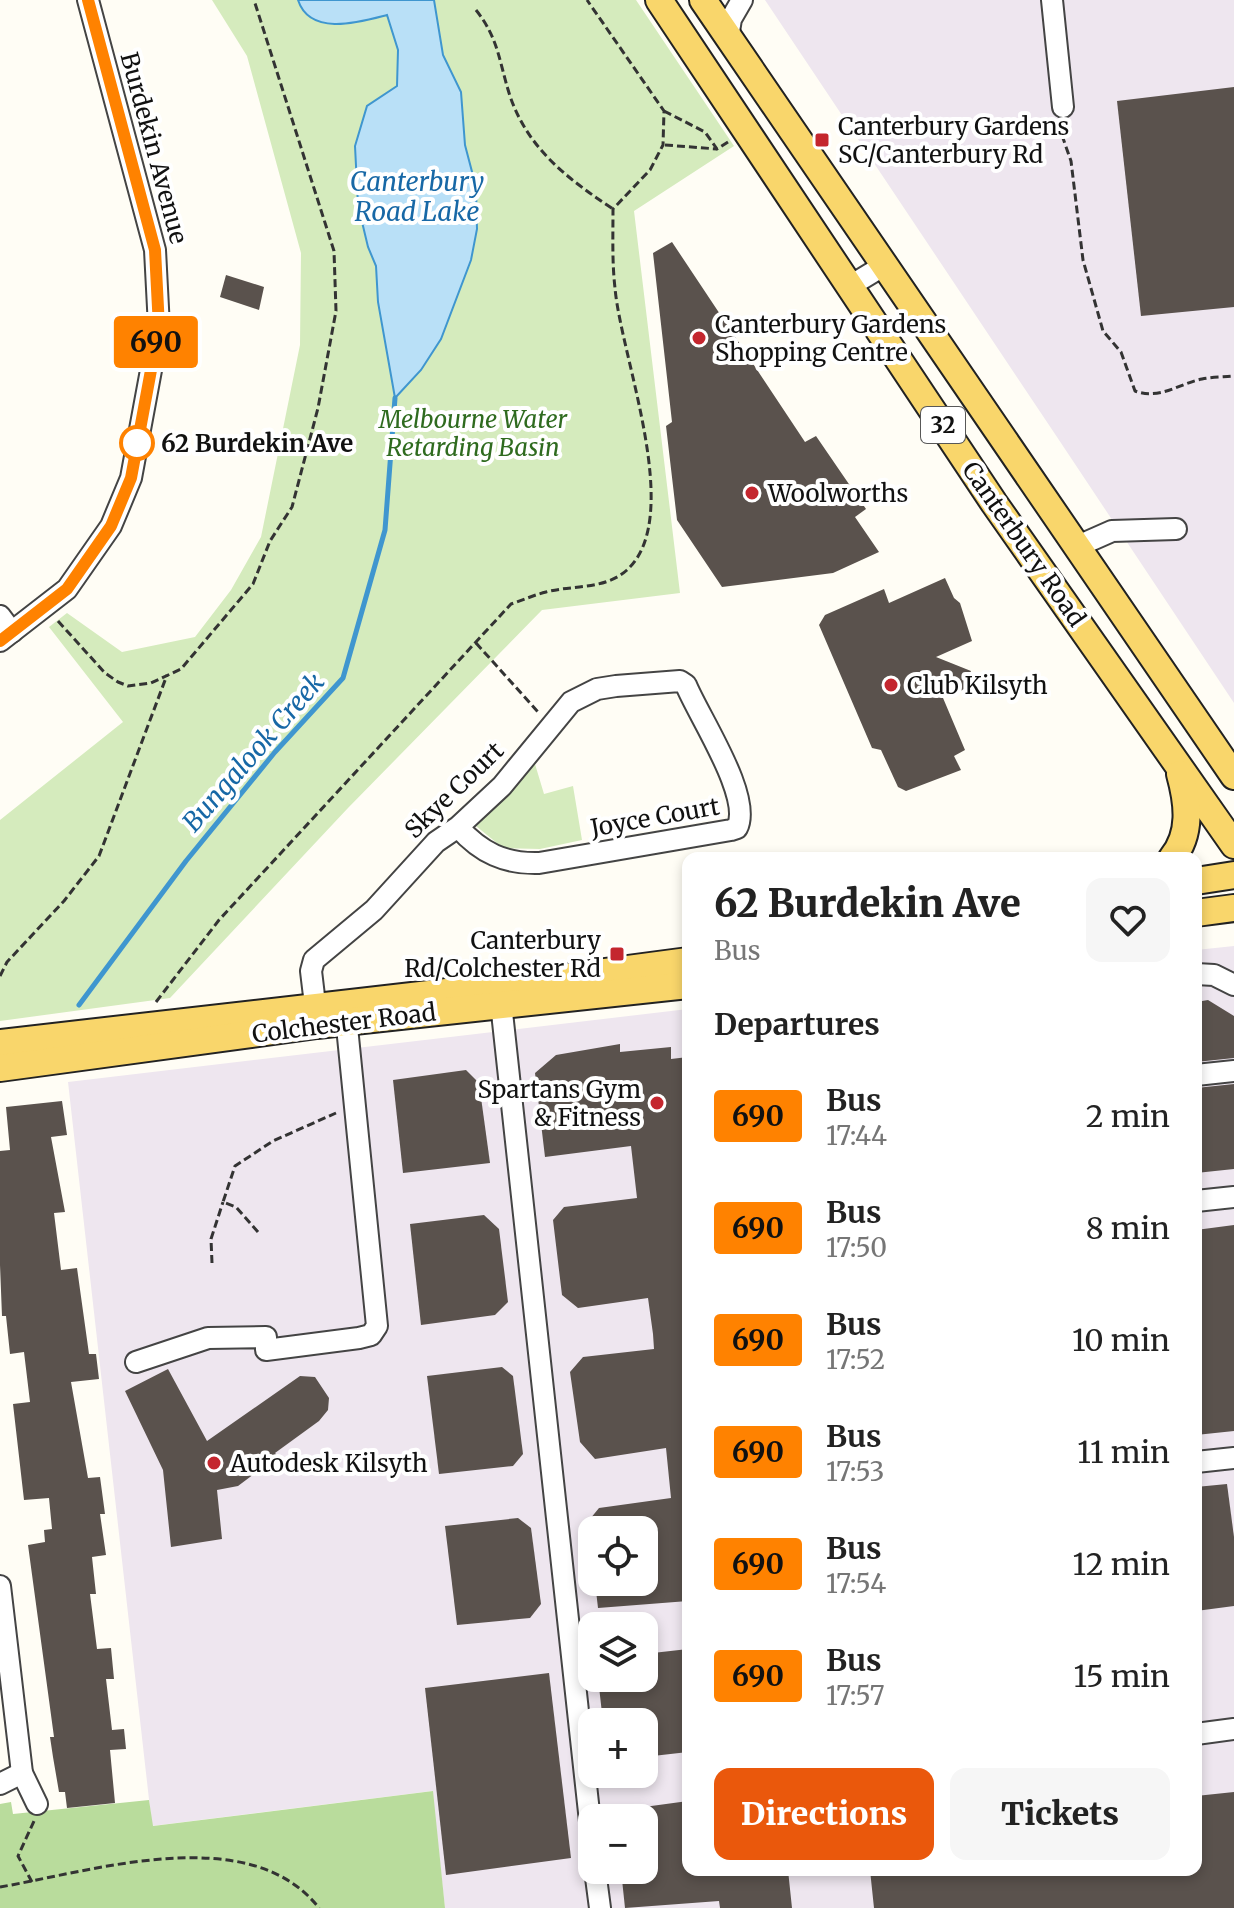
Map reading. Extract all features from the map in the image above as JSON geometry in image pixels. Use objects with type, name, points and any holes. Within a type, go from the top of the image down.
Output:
[{"type":"main road","name":"Canterbury Road","points":[[659,0],[1024,546],[1234,845]]},
{"type":"main road","name":"Canterbury Road","points":[[703,0],[1232,773]]},
{"type":"main road","points":[[1024,546],[1060,521]]},
{"type":"main road","points":[[1042,572],[1078,546]]},
{"type":"main road","points":[[1176,759],[1187,811],[1182,842],[1176,852]]},
{"type":"main road","points":[[1202,880],[1234,875]]},
{"type":"main road","points":[[1202,912],[1234,908]]},
{"type":"main road","name":"Colchester Road","points":[[500,995],[682,962]]},
{"type":"main road","name":"Colchester Road","points":[[0,1043],[150,1024],[316,1015],[500,995],[682,985]]},
{"type":"main road","name":"Colchester Road","points":[[0,1068],[316,1015]]},
{"type":"street","name":"Burdekin Avenue","points":[[4,630],[67,589],[111,526],[131,478],[159,327],[155,250],[88,0]]},
{"type":"street","points":[[728,38],[731,19],[742,0]]},
{"type":"street","points":[[1052,0],[1060,115]]},
{"type":"street","points":[[850,286],[883,266]]},
{"type":"street","points":[[1078,546],[1112,531],[1176,529]]},
{"type":"street","name":"Skye Court","points":[[316,1015],[311,971],[314,960],[374,910],[436,842],[458,827],[502,786],[549,725],[583,695],[616,686],[673,679],[686,685],[693,702]]},
{"type":"street","name":"Joyce Court","points":[[458,827],[469,840],[493,856],[520,863],[557,861],[738,817],[693,702]]},
{"type":"street","points":[[1202,974],[1214,975],[1234,985]]},
{"type":"street","points":[[500,995],[588,1804]]},
{"type":"street","points":[[136,1362],[208,1338],[266,1337],[266,1350],[371,1335],[377,1326],[346,1012]]},
{"type":"street","points":[[1202,1074],[1234,1071]]},
{"type":"street","points":[[1202,1200],[1234,1197]]},
{"type":"street","points":[[1202,1461],[1234,1458]]},
{"type":"street","points":[[0,1586],[22,1773],[37,1804]]},
{"type":"street","points":[[1202,1733],[1234,1729]]},
{"type":"street","points":[[0,1784],[22,1773]]},
{"type":"street","points":[[597,1884],[600,1908]]},
{"type":"path","points":[[56,619],[105,673],[128,686],[151,683],[181,669],[253,584],[270,541],[292,507],[318,408],[336,311],[334,251],[254,0]]},
{"type":"path","points":[[587,0],[664,111],[705,132],[717,149]]},
{"type":"path","points":[[476,10],[493,31],[510,97],[529,137],[562,175],[613,209]]},
{"type":"path","points":[[150,1024],[151,1009],[219,920],[511,604],[547,592],[606,582],[626,571],[643,551],[651,528],[639,390],[615,290],[613,209],[650,170],[663,145],[664,111]]},
{"type":"path","points":[[1060,115],[1071,161],[1083,260],[1103,331],[1121,352],[1135,391],[1147,395],[1202,379],[1234,376]]},
{"type":"path","points":[[663,145],[717,149],[732,139]]},
{"type":"path","points":[[476,643],[549,725]]},
{"type":"path","points":[[0,976],[7,962],[64,901],[99,856],[167,675]]},
{"type":"path","points":[[212,1263],[211,1239],[235,1166],[303,1126],[355,1108]]},
{"type":"path","points":[[223,1202],[236,1207],[258,1232]]},
{"type":"path","points":[[32,1882],[18,1856],[38,1815],[37,1804]]},
{"type":"path","points":[[0,1887],[135,1864],[195,1858],[239,1859],[280,1874],[319,1908]]},
{"type":"shaded area","points":[[765,0],[1234,0],[1234,703],[1059,440]]},
{"type":"shaded area","points":[[1234,946],[1234,1908],[445,1908],[432,1791],[152,1826],[68,1082],[682,1010],[682,1876],[1202,1876],[1202,949]]},
{"type":"green space","name":"Melbourne Water Retarding Basin","points":[[212,0],[636,0],[734,146],[634,211],[680,593],[542,610],[348,808],[170,998],[0,1021],[0,820],[123,722],[49,627],[67,613],[122,652],[195,637],[231,590],[261,537],[300,345],[301,253],[247,56]]},
{"type":"green space","points":[[535,764],[544,794],[573,786],[582,840],[540,849],[503,848],[476,826]]},
{"type":"green space","points":[[433,1791],[445,1908],[0,1908],[0,1804],[11,1802],[13,1814],[149,1800],[153,1826]]},
{"type":"water","name":"Canterbury Road Lake","points":[[298,0],[434,0],[443,55],[461,92],[465,145],[476,187],[477,229],[471,260],[441,339],[421,370],[395,398],[378,302],[376,266],[358,205],[355,146],[367,106],[397,86],[398,50],[387,15],[350,23],[324,23],[304,12]]},
{"type":"building","points":[[1234,87],[1234,307],[1141,316],[1117,101]]},
{"type":"building","name":"Canterbury Gardens Shopping Centre","points":[[672,242],[805,442],[816,436],[866,509],[855,517],[879,552],[833,573],[722,587],[677,520],[666,426],[672,422],[653,253]]},
{"type":"building","points":[[226,275],[264,287],[259,310],[220,297]]},
{"type":"building","name":"Club Kilsyth","points":[[945,578],[954,598],[960,603],[972,641],[936,657],[971,671],[963,691],[935,679],[965,750],[954,756],[961,770],[906,791],[898,787],[881,750],[872,748],[819,625],[825,615],[884,589],[889,603]]},
{"type":"building","points":[[1208,1000],[1234,1016],[1234,1058],[1202,1061],[1202,1001]]},
{"type":"building","points":[[620,1044],[620,1052],[671,1047],[671,1059],[682,1058],[682,1601],[598,1608],[597,1596],[658,1596],[658,1516],[592,1516],[599,1508],[671,1498],[666,1448],[595,1459],[580,1442],[570,1372],[583,1357],[654,1349],[653,1334],[648,1298],[578,1308],[562,1295],[553,1220],[564,1207],[637,1198],[631,1146],[545,1157],[535,1073],[556,1055]]},
{"type":"building","points":[[466,1070],[479,1083],[490,1163],[403,1173],[393,1080]]},
{"type":"building","points":[[1234,1084],[1234,1169],[1202,1172],[1202,1087]]},
{"type":"building","points":[[62,1101],[67,1135],[51,1137],[65,1212],[54,1213],[61,1270],[77,1268],[89,1354],[96,1354],[99,1379],[71,1382],[88,1478],[100,1477],[105,1514],[100,1514],[106,1555],[92,1557],[96,1594],[90,1594],[97,1649],[111,1648],[114,1679],[106,1679],[112,1730],[124,1729],[126,1749],[110,1750],[115,1803],[67,1808],[65,1792],[59,1792],[50,1737],[54,1737],[28,1545],[45,1542],[44,1530],[52,1529],[49,1498],[24,1500],[13,1404],[30,1402],[24,1352],[10,1354],[6,1316],[2,1316],[0,1265],[0,1151],[10,1150],[6,1107]]},
{"type":"building","points":[[484,1215],[499,1229],[508,1302],[495,1315],[421,1325],[410,1224]]},
{"type":"building","points":[[1234,1225],[1234,1431],[1202,1434],[1202,1229]]},
{"type":"building","points":[[502,1367],[513,1376],[523,1454],[513,1466],[439,1474],[427,1376]]},
{"type":"building","name":"Autodesk Kilsyth","points":[[168,1369],[207,1441],[300,1376],[315,1377],[329,1398],[328,1410],[319,1421],[275,1453],[278,1456],[238,1486],[217,1490],[222,1539],[171,1547],[163,1470],[125,1391]]},
{"type":"building","points":[[1227,1484],[1234,1537],[1234,1606],[1202,1610],[1202,1486]]},
{"type":"building","points":[[518,1518],[531,1528],[541,1604],[530,1618],[457,1625],[445,1526]]},
{"type":"building","points":[[682,1650],[682,1753],[658,1755],[658,1708],[601,1708],[600,1692],[658,1692],[658,1652]]},
{"type":"building","points":[[549,1673],[571,1858],[446,1875],[425,1688]]},
{"type":"building","points":[[1234,1792],[1234,1908],[874,1908],[871,1876],[1202,1876],[1202,1795]]},
{"type":"building","points":[[682,1802],[682,1876],[789,1876],[792,1908],[720,1908],[719,1901],[625,1908],[622,1884],[658,1884],[658,1805]]},
{"type":"waterway","name":"Bungalook Creek","points":[[79,1005],[186,861],[275,752],[343,678],[385,530],[395,398]]},
{"type":"bus line","name":"690","points":[[0,641],[67,589],[111,526],[131,478],[159,327],[160,294],[155,250],[88,0]]},
{"type":"place","name":"Canterbury Gardens SC/Canterbury Rd","points":[[822,140]]},
{"type":"place","name":"Canterbury Gardens Shopping Centre","points":[[699,338]]},
{"type":"place","name":"62 Burdekin Ave","points":[[137,443]]},
{"type":"place","name":"Woolworths","points":[[752,493]]},
{"type":"place","name":"Club Kilsyth","points":[[891,685]]},
{"type":"place","name":"Canterbury Rd/Colchester Rd","points":[[617,954]]},
{"type":"place","name":"Spartans Gym & Fitness","points":[[657,1103]]},
{"type":"place","name":"Autodesk Kilsyth","points":[[214,1463]]}]
